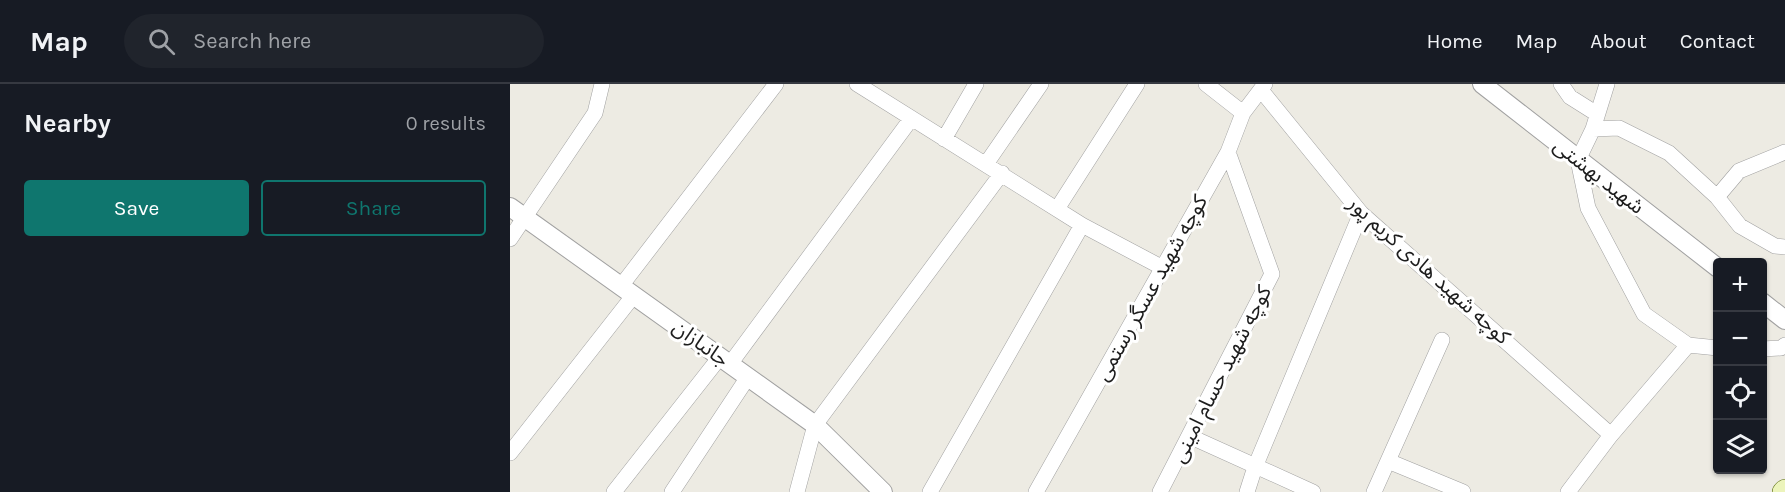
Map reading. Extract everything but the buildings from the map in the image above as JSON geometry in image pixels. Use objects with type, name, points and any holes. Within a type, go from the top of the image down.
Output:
[{"type":"street","points":[[510,239],[595,113],[602,84]]},
{"type":"street","points":[[510,453],[776,84]]},
{"type":"street","points":[[857,84],[1082,225],[1163,268]]},
{"type":"street","points":[[945,139],[976,84]]},
{"type":"street","points":[[986,164],[1041,84]]},
{"type":"street","points":[[1058,209],[1137,84]]},
{"type":"street","points":[[1206,84],[1243,113]]},
{"type":"street","name":"شهید بهشتی","points":[[1482,84],[1713,264]]},
{"type":"street","points":[[1561,84],[1570,97],[1595,121],[1619,128],[1669,153],[1718,197],[1740,226],[1775,246],[1785,247]]},
{"type":"street","points":[[1607,84],[1595,121],[1578,160],[1588,208],[1644,314],[1688,345],[1713,348]]},
{"type":"street","name":"کوچه شهید عسگر رستمی","points":[[1036,492],[1228,152],[1243,113],[1263,87]]},
{"type":"street","name":"کوچه شهید هادی کریم پور","points":[[1263,87],[1361,213],[1611,435]]},
{"type":"street","points":[[615,492],[725,360],[911,119]]},
{"type":"street","name":"کوچه شهید حسام امینی","points":[[1160,492],[1272,274],[1228,152]]},
{"type":"street","points":[[1718,197],[1739,171],[1770,156],[1785,152]]},
{"type":"street","points":[[797,492],[815,425],[1002,173]]},
{"type":"street","name":"جانبازان","points":[[510,207],[815,425],[883,492]]},
{"type":"street","points":[[1247,492],[1255,467],[1361,213]]},
{"type":"street","points":[[930,492],[1082,225]]},
{"type":"street","points":[[1767,306],[1785,320]]},
{"type":"street","points":[[1374,492],[1442,340]]},
{"type":"street","points":[[1568,492],[1611,435],[1688,345]]},
{"type":"street","points":[[1767,349],[1781,348],[1785,345]]},
{"type":"street","points":[[672,492],[748,377]]},
{"type":"street","points":[[1189,436],[1313,492]]},
{"type":"street","points":[[1388,460],[1463,492]]}]
